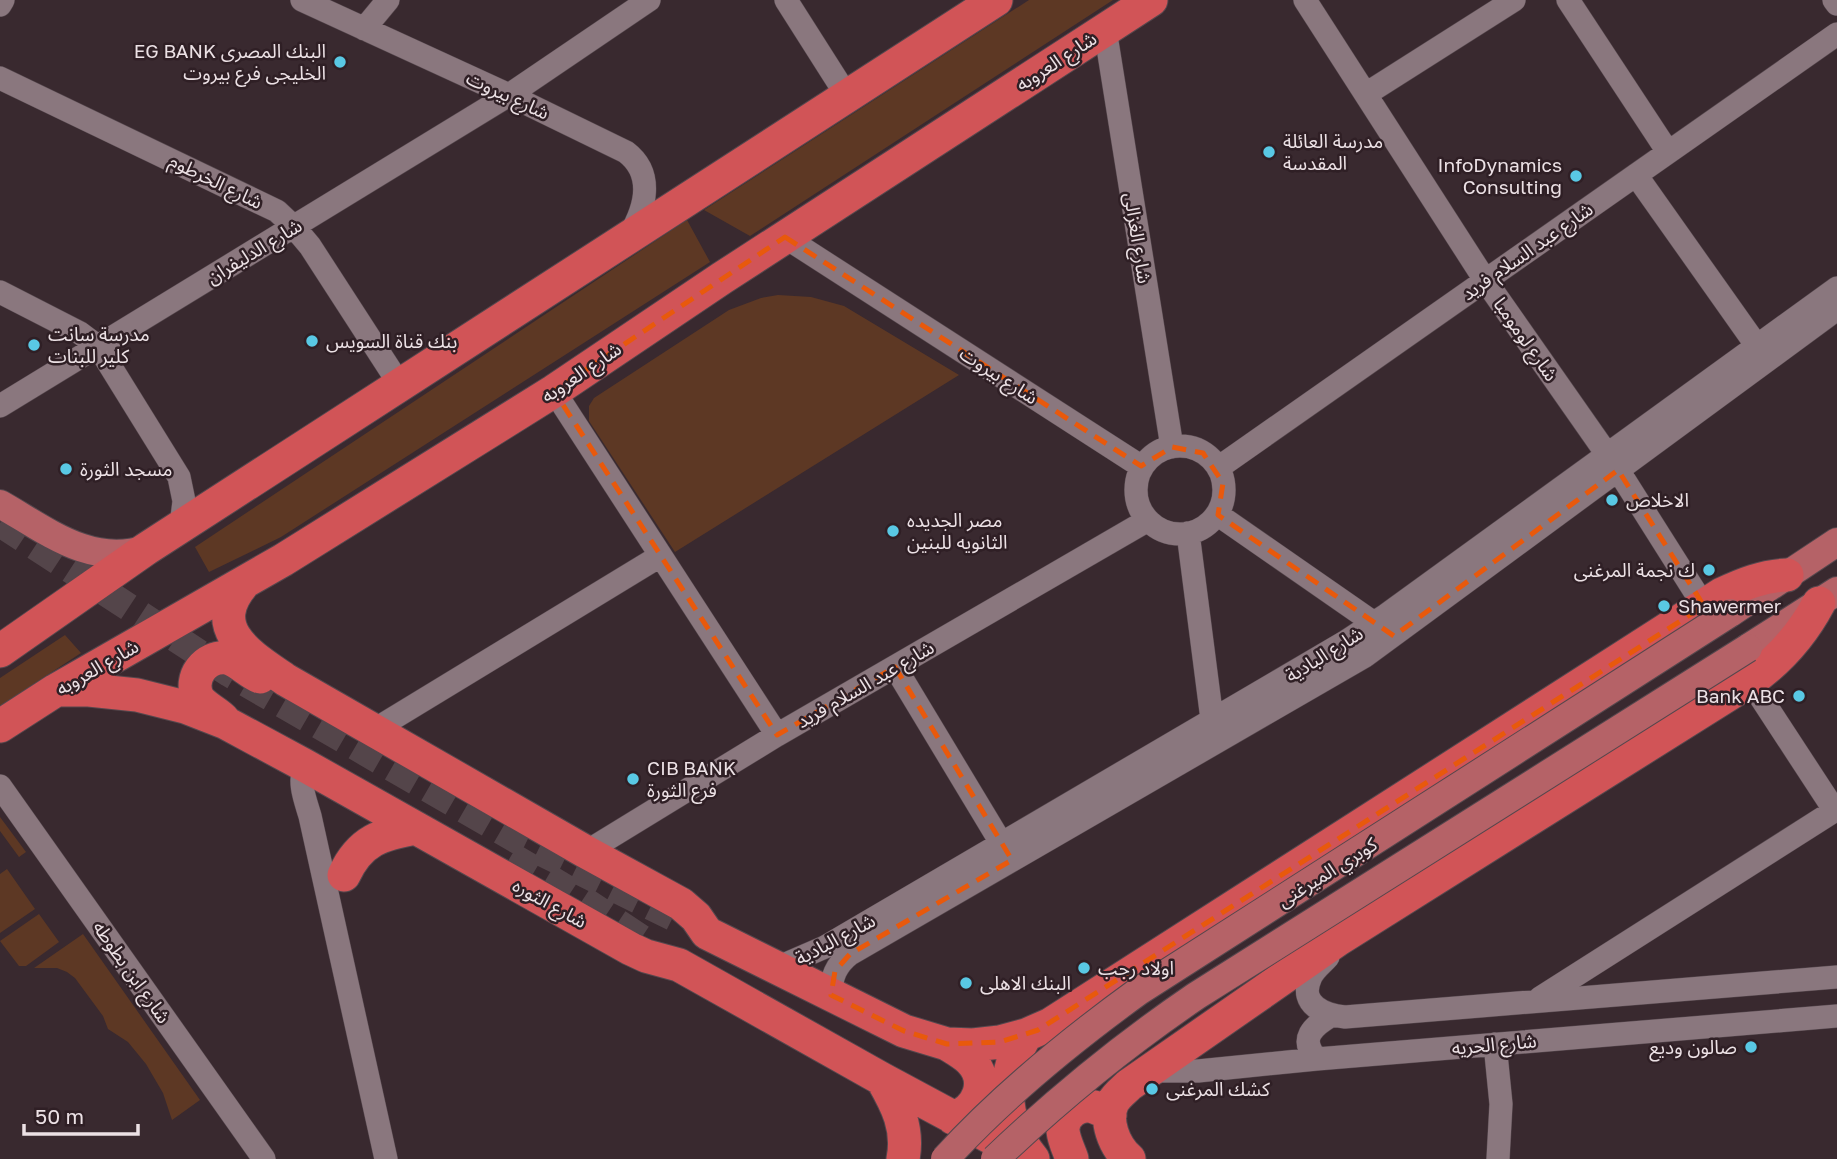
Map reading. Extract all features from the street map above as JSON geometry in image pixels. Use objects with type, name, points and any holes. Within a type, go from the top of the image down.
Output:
[{"type":"highway","points":[[0,651],[181,526],[996,0]]},
{"type":"highway","name":"شارع العروبه","points":[[0,726],[56,690],[243,584],[554,391],[785,237],[1151,0]]},
{"type":"highway","points":[[1032,1159],[1012,1125],[1007,1097],[1013,1058],[1038,1030],[1329,846],[1717,609],[1722,594],[1770,576],[1787,575]]},
{"type":"highway","points":[[243,584],[232,604],[230,619],[233,634],[245,651],[286,680],[681,904],[696,917],[707,933],[904,1031],[947,1044],[986,1044],[1038,1030]]},
{"type":"highway","points":[[1129,1159],[1113,1135],[1110,1115],[1117,1096],[1339,940],[1750,681],[1790,646],[1828,597]]},
{"type":"highway","points":[[226,723],[203,704],[197,694],[196,677],[207,663],[218,658],[229,659],[261,678],[286,680]]},
{"type":"highway","name":"شارع الثوره","points":[[56,690],[137,695],[185,707],[226,723],[631,949],[679,965],[882,1079],[1032,1159]]},
{"type":"highway","points":[[344,874],[354,856],[370,842],[388,833],[416,828]]},
{"type":"highway","points":[[1329,846],[1333,867],[1344,887],[1360,902],[1380,914]]},
{"type":"highway","points":[[947,1044],[971,1061],[980,1080],[979,1095],[972,1107],[953,1118]]},
{"type":"highway","points":[[882,1079],[896,1102],[903,1122],[903,1159]]},
{"type":"highway","points":[[1072,1159],[1063,1132],[1063,1125],[1070,1113],[1088,1106],[1110,1115]]},
{"type":"main road","points":[[0,504],[84,550],[120,555],[146,549]]},
{"type":"main road","points":[[1787,575],[1837,542]]},
{"type":"main road","name":"كوبري الميرغنى","points":[[995,1159],[1083,1080],[1180,1007],[1828,597]]},
{"type":"main road","name":"كوبري الميرغنى","points":[[945,1159],[1039,1069],[1148,985],[1717,609]]},
{"type":"street","points":[[0,5],[3,0]]},
{"type":"street","name":"شارع بيروت","points":[[302,0],[509,95],[633,157],[642,170],[644,196],[640,215],[628,238]]},
{"type":"street","points":[[364,29],[388,0]]},
{"type":"street","name":"شارع الدليفران","points":[[0,406],[509,95],[649,0]]},
{"type":"street","points":[[786,0],[847,96]]},
{"type":"street","name":"شارع لومومبا","points":[[1305,0],[1485,281],[1717,609]]},
{"type":"street","points":[[1366,94],[1514,0]]},
{"type":"street","points":[[1568,0],[1668,152]]},
{"type":"street","name":"شارع الغزالى","points":[[1105,29],[1172,447]]},
{"type":"street","name":"شارع عبد السلام فريد","points":[[1218,468],[1837,34]]},
{"type":"street","name":"شارع الخرطوم","points":[[0,78],[271,207],[294,227],[310,246],[400,385]]},
{"type":"street","points":[[1636,175],[1757,346]]},
{"type":"street","name":"شارع بيروت","points":[[785,237],[1142,467]]},
{"type":"street","name":"شارع البادية","points":[[1214,732],[1343,670],[1394,636],[1757,346],[1837,288]]},
{"type":"street","points":[[0,292],[74,330],[97,347],[108,360],[176,471],[183,489],[181,526]]},
{"type":"street","name":"شارع البادية","points":[[779,969],[1007,852],[1214,732],[1837,309]]},
{"type":"street","points":[[554,391],[777,735]]},
{"type":"street","points":[[1172,447],[1193,448],[1211,459],[1221,475],[1224,491],[1217,514],[1199,530],[1188,533],[1166,532],[1156,527],[1139,507],[1136,491],[1142,467],[1155,454],[1172,447]]},
{"type":"street","points":[[1217,514],[1394,636]]},
{"type":"street","name":"شارع عبد السلام فريد","points":[[586,852],[777,735],[1148,520]]},
{"type":"street","points":[[1188,533],[1214,732]]},
{"type":"street","points":[[374,730],[660,555]]},
{"type":"street","points":[[895,667],[1007,852]]},
{"type":"street","points":[[1531,1002],[1563,985],[1836,810],[1750,681]]},
{"type":"street","points":[[304,765],[301,787],[310,816],[381,1154]]},
{"type":"street","name":"شارع ابن بطوطه","points":[[0,786],[264,1159]]},
{"type":"street","name":"شارع البادية","points":[[831,995],[831,983],[841,961],[1007,852]]},
{"type":"street","points":[[1332,1015],[1315,1007],[1308,996],[1308,986],[1314,972],[1339,940]]},
{"type":"street","name":"شارع الحريه","points":[[1332,1015],[1352,1017],[1837,977]]},
{"type":"street","points":[[1317,1059],[1310,1051],[1309,1037],[1314,1028],[1332,1015]]},
{"type":"street","name":"شارع الحريه","points":[[1151,1071],[1198,1071],[1837,1016]]},
{"type":"street","points":[[1495,1044],[1501,1104],[1498,1159]]},
{"type":"highlighted area","points":[[785,237],[1141,466],[1172,447],[1203,453],[1223,483],[1218,515],[1394,636],[1618,470],[1704,606],[1038,1030],[1000,1042],[947,1044],[904,1031],[831,995],[835,971],[850,954],[1012,860],[895,667],[777,735],[554,391]]},
{"type":"shaded area","points":[[1029,0],[1113,0],[750,236],[704,210]]},
{"type":"shaded area","points":[[687,220],[710,262],[281,537],[209,572],[195,547]]},
{"type":"shaded area","points":[[778,295],[811,297],[844,306],[959,375],[675,552],[589,421],[589,406],[594,398],[729,310],[761,298]]},
{"type":"shaded area","points":[[65,635],[81,653],[0,706],[0,678]]},
{"type":"shaded area","points":[[0,817],[26,852],[19,857],[0,831]]},
{"type":"shaded area","points":[[7,869],[35,909],[0,933],[0,874]]},
{"type":"shaded area","points":[[39,914],[59,942],[26,966],[19,966],[0,941]]},
{"type":"shaded area","points":[[83,934],[200,1100],[172,1120],[163,1093],[146,1064],[128,1042],[108,1029],[103,1016],[75,978],[57,968],[34,968]]},
{"type":"tunnel","points":[[0,523],[229,673],[521,842],[673,917]]},
{"type":"tunnel","points":[[511,856],[645,941]]},
{"type":"place","name":"EG BANK البنك المصرى الخليجى فرع بيروت","points":[[340,62]]},
{"type":"place","name":"مدرسة العائلة المقدسة","points":[[1269,152]]},
{"type":"place","name":"InfoDynamics Consulting","points":[[1576,176]]},
{"type":"place","name":"بنك قناة السويس","points":[[312,341]]},
{"type":"place","name":"مدرسة سانت كلير للبنات","points":[[34,345]]},
{"type":"place","name":"مسجد الثورة","points":[[66,469]]},
{"type":"place","name":"الاخلاص","points":[[1612,500]]},
{"type":"place","name":"مصر الجديده الثانويه للبنين","points":[[893,531]]},
{"type":"place","name":"ك نجمة المرغنى","points":[[1709,570]]},
{"type":"place","name":"Shawermer","points":[[1664,606]]},
{"type":"place","name":"Bank ABC","points":[[1799,696]]},
{"type":"place","name":"CIB BANK فرع الثورة","points":[[633,779]]},
{"type":"place","name":"اولاد رجب","points":[[1084,968]]},
{"type":"place","name":"البنك الاهلى","points":[[966,983]]},
{"type":"place","name":"صالون وديع","points":[[1751,1047]]},
{"type":"place","name":"كشك المرغنى","points":[[1152,1089]]}]
